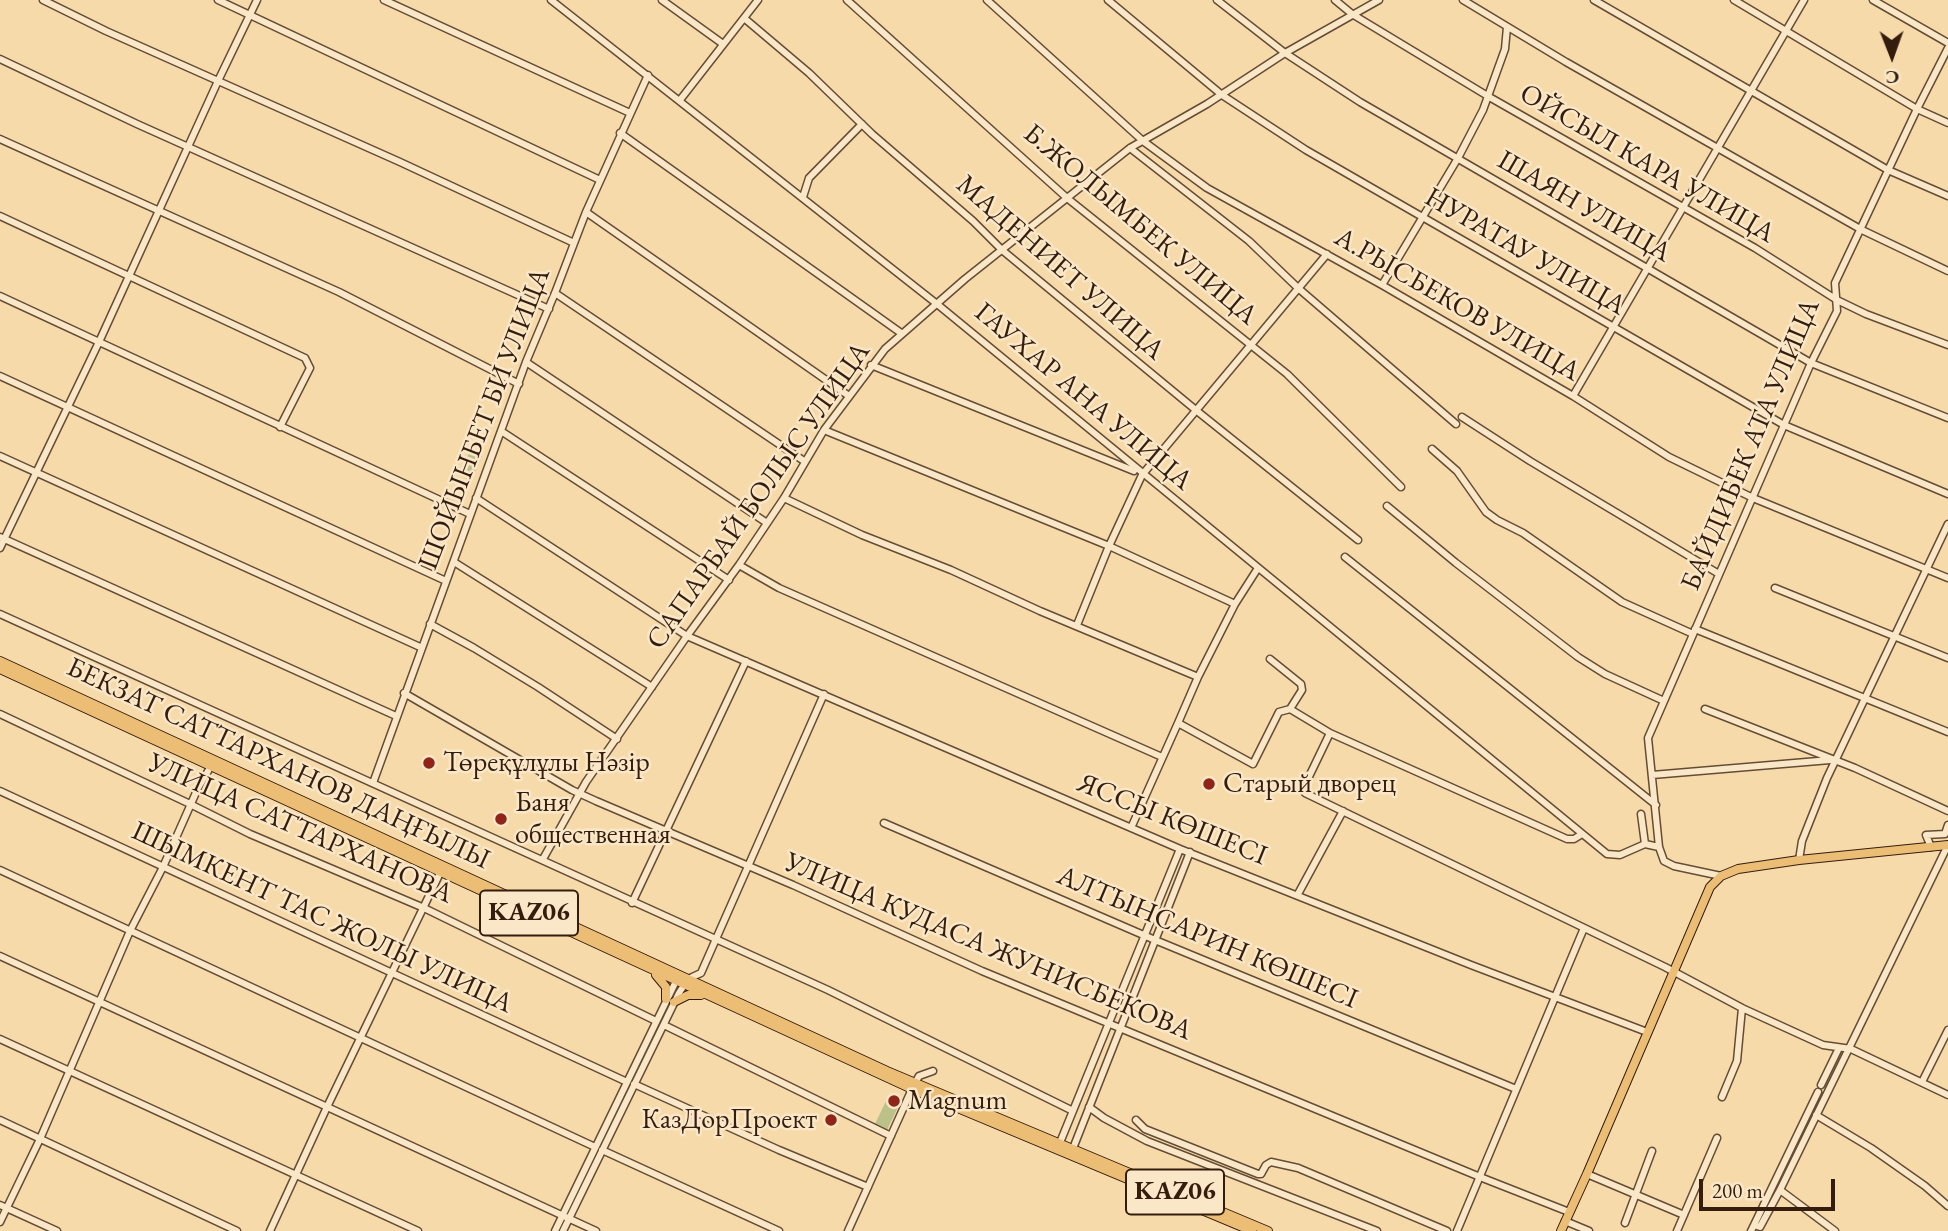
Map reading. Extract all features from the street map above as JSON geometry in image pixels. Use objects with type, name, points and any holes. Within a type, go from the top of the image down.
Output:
[{"type":"main road","name":"БЕКЗАТ САТТАРХАНОВ ДАҢҒЫЛЫ","points":[[3,668],[211,766],[398,848]]},
{"type":"main road","name":"БЕКЗАТ САТТАРХАНОВ ДАҢҒЫЛЫ","points":[[3,668],[914,1086]]},
{"type":"main road","points":[[1561,1231],[1710,887],[1721,876],[1738,869],[1799,860],[1948,845]]},
{"type":"main road","points":[[644,964],[665,984],[670,1001],[688,995],[710,996]]},
{"type":"main road","name":"БЕКЗАТ САТТАРХАНОВ ДАҢҒЫЛЫ","points":[[684,979],[710,996],[914,1086],[1071,1153],[1268,1231]]},
{"type":"main road","name":"БЕКЗАТ САТТАРХАНОВ ДАҢҒЫЛЫ","points":[[1121,1173],[1252,1231]]},
{"type":"street","points":[[43,0],[574,243]]},
{"type":"street","points":[[218,0],[600,180]]},
{"type":"street","points":[[0,548],[2,538],[37,473],[257,0]]},
{"type":"street","points":[[384,0],[629,113]]},
{"type":"street","name":"ГАУХАР АНА УЛИЦА","points":[[551,0],[937,304],[1582,834],[1611,855],[1620,855],[1645,844]]},
{"type":"street","points":[[662,0],[723,44]]},
{"type":"street","points":[[680,100],[758,0]]},
{"type":"street","name":"Б.ЖОЛЫМБЕК УЛИЦА","points":[[847,0],[1067,198],[1287,374],[1401,487]]},
{"type":"street","name":"А.РЫСБЕКОВ УЛИЦА","points":[[987,0],[1143,141],[1207,188],[1382,285],[1573,396],[1669,457],[1753,498],[1948,578]]},
{"type":"street","name":"НУРАТАУ УЛИЦА","points":[[1108,0],[1222,95],[1307,150],[1784,425],[1948,494]]},
{"type":"street","name":"ШАЯН УЛИЦА","points":[[1217,0],[1285,53],[1360,102],[1811,363],[1948,418]]},
{"type":"street","name":"ОЙСЫЛ КАРА УЛИЦА","points":[[1335,0],[1353,14],[1488,97],[1755,248],[1837,300],[1948,345]]},
{"type":"street","name":"САПАРБАЙ БОЛЫС УЛИЦА","points":[[543,859],[580,793],[687,636],[729,580],[784,498],[824,430],[871,365],[901,333],[1130,148],[1222,95],[1285,53],[1379,0]]},
{"type":"street","points":[[1463,0],[1566,62],[1861,230],[1948,271]]},
{"type":"street","points":[[1594,0],[1888,170],[1948,196]]},
{"type":"street","points":[[1734,0],[1917,109],[1948,123]]},
{"type":"street","points":[[1573,396],[1804,0]]},
{"type":"street","points":[[1873,0],[1948,43]]},
{"type":"street","name":"МАДЕНИЕТ УЛИЦА","points":[[744,18],[809,73],[1002,250],[1358,540]]},
{"type":"street","points":[[1382,285],[1458,158],[1488,97],[1505,48],[1507,27]]},
{"type":"street","name":"БАЙДИБЕК АТА УЛИЦА","points":[[1659,847],[1648,738],[1811,363],[1837,311],[1835,283],[1948,48]]},
{"type":"street","points":[[0,59],[549,309]]},
{"type":"street","name":"ШОЙЫНБЕТ БИ УЛИЦА","points":[[373,783],[526,362],[586,212],[648,75]]},
{"type":"street","points":[[803,197],[809,178],[862,124]]},
{"type":"street","points":[[620,133],[901,333]]},
{"type":"street","points":[[0,139],[339,292],[519,384]]},
{"type":"street","points":[[1130,148],[1249,241],[1298,288],[1456,424]]},
{"type":"street","points":[[586,212],[849,396]]},
{"type":"street","points":[[0,216],[305,358],[310,368],[280,427]]},
{"type":"street","points":[[1077,625],[1142,475],[1327,254]]},
{"type":"street","points":[[555,293],[804,461]]},
{"type":"street","points":[[0,296],[470,514]]},
{"type":"street","points":[[526,362],[767,523]]},
{"type":"street","points":[[871,365],[1142,475]]},
{"type":"street","points":[[0,376],[446,581]]},
{"type":"street","points":[[1462,417],[1719,574]]},
{"type":"street","points":[[824,430],[1109,546],[1236,604]]},
{"type":"street","points":[[501,431],[729,580]]},
{"type":"street","points":[[1432,449],[1457,471],[1486,512],[1523,533],[1622,602],[1948,732]]},
{"type":"street","points":[[0,456],[421,647]]},
{"type":"street","name":"ЯССЫ КӨШЕСІ","points":[[476,498],[687,636],[1180,849],[1647,1032]]},
{"type":"street","points":[[784,498],[862,535],[951,570],[1198,677]]},
{"type":"street","points":[[1387,506],[1578,657],[1605,674],[1664,701]]},
{"type":"street","points":[[1799,860],[1802,841],[1835,759],[1948,524]]},
{"type":"street","points":[[2,538],[396,716]]},
{"type":"street","points":[[1345,557],[1656,805]]},
{"type":"street","points":[[454,562],[652,687]]},
{"type":"street","points":[[739,565],[779,588],[1162,757]]},
{"type":"street","points":[[1131,828],[1198,677],[1258,568]]},
{"type":"street","points":[[1775,588],[1948,658]]},
{"type":"street","points":[[0,614],[836,994],[1073,1111]]},
{"type":"street","points":[[430,624],[517,674],[617,739]]},
{"type":"street","points":[[1178,723],[1248,764],[1256,762],[1279,712],[1290,709],[1302,690],[1301,684],[1270,659]]},
{"type":"street","points":[[632,903],[746,661]]},
{"type":"street","name":"УЛИЦА КУДАСА ЖУНИСБЕКОВА","points":[[404,694],[580,793],[982,971],[1480,1177],[1567,1216],[1589,1231]]},
{"type":"street","points":[[555,1231],[565,1217],[630,1083],[656,1021],[684,979],[701,973],[824,694]]},
{"type":"street","points":[[1290,709],[1329,733],[1567,839],[1574,839],[1582,834]]},
{"type":"street","points":[[1706,709],[1800,748],[1835,759],[1948,811]]},
{"type":"street","name":"УЛИЦА САТТАРХАНОВА","points":[[0,715],[299,857],[424,908],[656,1021]]},
{"type":"street","points":[[1329,733],[1303,790],[1742,1008],[1823,1045],[1851,1049],[1948,1095]]},
{"type":"street","points":[[1652,775],[1835,759]]},
{"type":"street","points":[[0,1222],[3,1207],[40,1139],[130,931],[211,766]]},
{"type":"street","name":"ШЫМКЕНТ ТАС ЖОЛЫ УЛИЦА","points":[[0,791],[630,1083],[868,1187]]},
{"type":"street","points":[[1298,894],[1343,811]]},
{"type":"street","points":[[1641,814],[1645,844],[1659,847],[1664,861],[1674,866],[1721,876]]},
{"type":"street","name":"АЛТЫНСАРИН КӨШЕСІ","points":[[884,823],[1155,940],[1516,1089]]},
{"type":"street","points":[[1930,847],[1926,835],[1945,834],[1948,825]]},
{"type":"street","points":[[1757,1229],[1780,1190],[1851,1049],[1867,1009],[1948,845]]},
{"type":"street","points":[[1058,1147],[1180,849]]},
{"type":"street","points":[[1071,1153],[1190,852]]},
{"type":"street","points":[[270,1231],[442,869]]},
{"type":"street","points":[[0,870],[779,1231]]},
{"type":"street","points":[[1457,1231],[1584,928]]},
{"type":"street","points":[[0,956],[596,1231]]},
{"type":"street","points":[[630,1083],[664,1025],[670,1001]]},
{"type":"street","points":[[1722,1097],[1737,1061],[1742,1008]]},
{"type":"street","points":[[664,1025],[891,1136]]},
{"type":"street","points":[[1922,1082],[1948,1030]]},
{"type":"street","points":[[0,1039],[418,1231]]},
{"type":"street","points":[[1757,1229],[1839,1048]]},
{"type":"street","points":[[848,1231],[919,1076],[933,1071]]},
{"type":"street","points":[[1089,1107],[1147,1141],[1377,1231]]},
{"type":"street","points":[[1816,1115],[1871,1148],[1925,1186],[1948,1206]]},
{"type":"street","points":[[0,1120],[237,1231]]},
{"type":"street","points":[[1136,1120],[1145,1129],[1258,1174],[1271,1162],[1298,1168],[1447,1231]]},
{"type":"street","points":[[1677,1231],[1717,1138]]},
{"type":"street","points":[[1625,1223],[1652,1151]]},
{"type":"street","points":[[1587,1174],[1684,1215]]},
{"type":"street","points":[[1780,1190],[1835,1231]]},
{"type":"street","points":[[3,1207],[57,1231]]},
{"type":"street","points":[[563,1231],[565,1217]]},
{"type":"green space","points":[[470,451],[482,456],[471,481],[459,475]]},
{"type":"green space","points":[[887,1099],[899,1105],[887,1130],[875,1124]]},
{"type":"place","name":"Төреқұлұлы Нәзір","points":[[429,763]]},
{"type":"place","name":"Старый дворец","points":[[1209,784]]},
{"type":"place","name":"Баня общественная","points":[[501,819]]},
{"type":"place","name":"Magnum","points":[[894,1101]]},
{"type":"place","name":"КазДорПроект","points":[[831,1120]]}]
